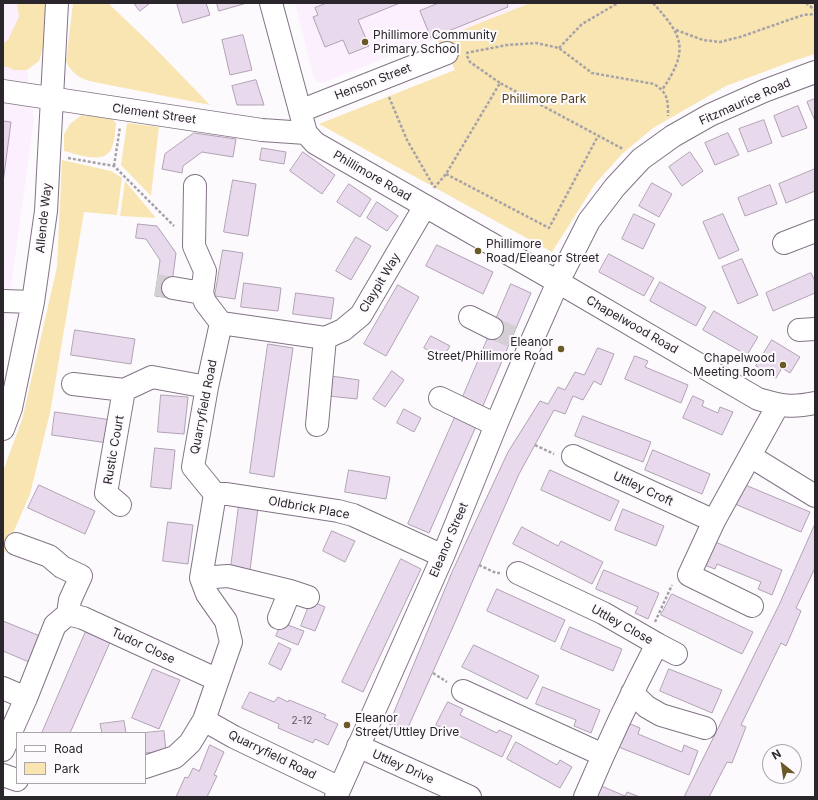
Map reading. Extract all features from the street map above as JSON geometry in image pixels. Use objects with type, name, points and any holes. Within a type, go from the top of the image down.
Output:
[{"type":"street","name":"Allende Way","points":[[3,429],[11,408],[33,302],[46,211],[58,3]]},
{"type":"street","points":[[271,3],[306,133]]},
{"type":"street","name":"Henson Street","points":[[300,111],[447,53]]},
{"type":"street","name":"Fitzmaurice Road","points":[[558,282],[589,221],[614,187],[641,159],[673,136],[710,115],[764,91],[815,72]]},
{"type":"street","name":"Clement Street","points":[[3,91],[262,130],[306,133]]},
{"type":"street","name":"Phillimore Road","points":[[306,133],[315,143],[430,197],[558,282]]},
{"type":"street","points":[[196,186],[194,246],[205,271],[202,293],[205,302],[221,323],[325,338],[317,425]]},
{"type":"street","name":"Claypit Way","points":[[325,338],[343,330],[361,315],[430,197]]},
{"type":"street","points":[[782,249],[815,231]]},
{"type":"street","name":"Eleanor Street","points":[[338,792],[443,556],[496,425],[522,341],[558,282]]},
{"type":"street","name":"Chapelwood Road","points":[[558,282],[758,399],[778,405],[797,406],[815,403]]},
{"type":"street","points":[[174,288],[202,293]]},
{"type":"street","points":[[3,301],[33,302]]},
{"type":"street","points":[[470,317],[492,328]]},
{"type":"street","name":"Quarryfield Road","points":[[216,494],[193,467],[207,387],[221,323]]},
{"type":"street","points":[[73,384],[124,390],[152,377],[207,387]]},
{"type":"street","name":"Rustic Court","points":[[120,504],[106,493],[124,390]]},
{"type":"street","points":[[440,398],[496,425]]},
{"type":"street","points":[[752,606],[689,575],[714,521],[778,405]]},
{"type":"street","name":"Uttley Croft","points":[[573,456],[714,521]]},
{"type":"street","points":[[750,456],[815,496]]},
{"type":"street","points":[[146,767],[175,757],[190,744],[204,720],[231,642],[226,621],[207,594],[201,578],[216,494]]},
{"type":"street","name":"Oldbrick Place","points":[[216,494],[227,494],[338,511],[353,515],[443,556]]},
{"type":"street","points":[[3,750],[26,698],[55,625],[68,614],[70,600],[81,576],[62,568],[49,556],[16,544]]},
{"type":"street","name":"Uttley Close","points":[[518,573],[604,612],[652,642],[632,693],[585,797]]},
{"type":"street","points":[[201,578],[228,576],[299,594],[279,618]]},
{"type":"street","name":"Tudor Close","points":[[68,614],[83,618],[218,680]]},
{"type":"street","points":[[652,642],[676,654]]},
{"type":"street","points":[[3,688],[26,698]]},
{"type":"street","points":[[463,691],[603,755]]},
{"type":"street","points":[[632,693],[648,707],[661,715],[705,728]]},
{"type":"street","name":"Quarryfield Road","points":[[204,720],[338,792]]},
{"type":"street","name":"Uttley Drive","points":[[358,746],[470,797]]},
{"type":"street","points":[[3,774],[16,780]]},
{"type":"path","points":[[560,48],[582,24],[618,3]]},
{"type":"path","points":[[653,3],[676,30],[680,50],[677,65],[662,90]]},
{"type":"path","points":[[806,3],[815,10]]},
{"type":"path","points":[[676,30],[703,40],[720,42],[740,37],[803,15],[815,14]]},
{"type":"path","points":[[641,159],[500,83],[470,62],[464,52],[507,45],[536,43],[560,48],[592,73],[654,84],[662,90],[668,101],[668,118],[673,136]]},
{"type":"path","points":[[382,79],[430,197]]},
{"type":"path","points":[[430,197],[446,174],[500,83]]},
{"type":"path","points":[[114,166],[123,110]]},
{"type":"path","points":[[446,174],[549,228],[598,136]]},
{"type":"path","points":[[49,155],[114,166],[194,246]]},
{"type":"path","points":[[652,642],[679,569],[689,575]]},
{"type":"shaded area","points":[[3,3],[17,3],[34,119],[7,316],[3,332]]},
{"type":"shaded area","name":"Phillimore Community Primary School","points":[[295,3],[530,3],[437,40],[431,40],[320,83],[313,75]]},
{"type":"green space","points":[[17,3],[48,3],[43,48],[39,61],[27,70],[14,70],[8,67],[3,67],[3,43],[8,40],[19,17]]},
{"type":"green space","points":[[73,3],[108,3],[153,46],[210,105],[89,81],[76,74],[66,62]]},
{"type":"green space","name":"Phillimore Park","points":[[530,3],[815,3],[815,54],[726,86],[653,128],[622,154],[595,184],[552,252],[319,124],[455,70],[447,53],[437,40]]},
{"type":"green space","points":[[82,115],[112,119],[116,123],[112,147],[109,153],[104,156],[91,157],[64,151],[64,134],[70,124]]},
{"type":"green space","points":[[127,123],[159,127],[151,196],[121,165]]},
{"type":"green space","points":[[62,160],[111,171],[122,178],[117,215],[84,212],[50,413],[30,494],[3,556],[3,471],[22,420],[57,267]]},
{"type":"green space","points":[[125,181],[156,218],[120,216]]},
{"type":"building","points":[[134,3],[150,3],[140,11]]},
{"type":"building","points":[[177,3],[206,3],[210,15],[183,23]]},
{"type":"building","points":[[217,3],[247,3],[219,11]]},
{"type":"building","points":[[327,3],[400,3],[358,20],[369,46],[349,54],[343,40],[325,47],[313,17],[318,15],[315,8]]},
{"type":"building","points":[[439,3],[507,3],[508,7],[431,38],[420,11]]},
{"type":"building","points":[[243,35],[252,70],[230,75],[222,40]]},
{"type":"building","points":[[256,80],[264,105],[237,105],[232,86]]},
{"type":"building","points":[[815,99],[815,121],[807,102]]},
{"type":"building","points":[[798,106],[807,128],[782,137],[774,116]]},
{"type":"building","points":[[764,120],[772,143],[748,152],[739,129]]},
{"type":"building","points":[[3,121],[11,122],[3,183]]},
{"type":"building","points":[[194,133],[236,139],[233,157],[202,152],[183,166],[182,173],[162,169],[165,154]]},
{"type":"building","points":[[728,133],[739,155],[715,165],[705,143]]},
{"type":"building","points":[[262,148],[286,152],[284,164],[260,160]]},
{"type":"building","points":[[303,152],[335,175],[322,194],[290,171]]},
{"type":"building","points":[[690,152],[703,171],[682,186],[669,167]]},
{"type":"building","points":[[815,169],[815,191],[786,203],[779,184]]},
{"type":"building","points":[[233,180],[256,184],[248,236],[224,232]]},
{"type":"building","points":[[652,183],[672,194],[659,217],[639,206]]},
{"type":"building","points":[[349,184],[371,199],[360,217],[337,202]]},
{"type":"building","points":[[770,185],[777,204],[745,216],[738,198]]},
{"type":"building","points":[[377,202],[398,216],[387,231],[367,218]]},
{"type":"building","points":[[634,214],[655,224],[643,249],[622,239]]},
{"type":"building","points":[[723,214],[739,250],[719,259],[703,222]]},
{"type":"building","points":[[138,224],[157,226],[176,253],[170,298],[155,296],[160,260],[146,239],[136,238]]},
{"type":"building","points":[[356,237],[371,246],[351,280],[336,271]]},
{"type":"building","points":[[437,245],[493,272],[483,294],[426,266]]},
{"type":"building","points":[[223,250],[243,253],[235,299],[215,296]]},
{"type":"building","points":[[609,254],[654,278],[644,296],[599,272]]},
{"type":"building","points":[[742,259],[758,295],[738,304],[722,267]]},
{"type":"building","points":[[811,273],[815,281],[815,293],[773,311],[766,293]]},
{"type":"building","points":[[660,282],[706,307],[696,326],[650,301]]},
{"type":"building","points":[[244,283],[281,288],[278,311],[241,307]]},
{"type":"building","points":[[511,284],[531,293],[482,408],[462,399]]},
{"type":"building","points":[[398,285],[419,297],[386,356],[364,344]]},
{"type":"building","points":[[296,293],[334,298],[331,319],[293,314]]},
{"type":"building","points":[[714,311],[758,337],[747,355],[703,330]]},
{"type":"building","points":[[75,330],[135,339],[131,364],[71,355]]},
{"type":"building","points":[[431,336],[450,346],[442,359],[424,348]]},
{"type":"building","points":[[772,340],[800,357],[790,373],[782,368],[776,378],[756,366]]},
{"type":"building","points":[[268,344],[293,348],[274,477],[250,473]]},
{"type":"building","points":[[598,348],[614,354],[601,385],[594,381],[583,400],[573,396],[565,414],[554,410],[519,474],[406,732],[389,724],[452,572],[508,452],[540,401],[548,404],[558,387],[565,390],[575,372],[584,375]]},
{"type":"building","points":[[635,356],[648,361],[645,367],[688,385],[681,403],[625,379]]},
{"type":"building","points":[[392,371],[404,380],[385,407],[373,399]]},
{"type":"building","points":[[331,376],[359,380],[357,399],[328,396]]},
{"type":"building","points":[[161,395],[188,397],[184,434],[158,432]]},
{"type":"building","points":[[693,396],[704,401],[702,406],[718,413],[720,407],[733,412],[722,435],[683,418]]},
{"type":"building","points":[[404,409],[421,418],[414,432],[397,423]]},
{"type":"building","points":[[55,412],[112,420],[108,443],[52,435]]},
{"type":"building","points":[[456,415],[477,424],[429,533],[408,524]]},
{"type":"building","points":[[583,416],[651,442],[643,462],[575,436]]},
{"type":"building","points":[[155,448],[175,450],[171,489],[151,487]]},
{"type":"building","points":[[653,450],[710,474],[702,494],[645,470]]},
{"type":"building","points":[[349,470],[390,477],[386,499],[345,492]]},
{"type":"building","points":[[550,470],[619,501],[610,521],[541,490]]},
{"type":"building","points":[[743,484],[810,512],[801,532],[735,504]]},
{"type":"building","points":[[39,485],[95,511],[85,534],[28,508]]},
{"type":"building","points":[[239,505],[258,508],[250,570],[231,567]]},
{"type":"building","points":[[623,509],[664,526],[656,546],[615,530]]},
{"type":"building","points":[[168,522],[193,525],[188,564],[163,561]]},
{"type":"building","points":[[815,524],[815,568],[796,608],[801,611],[786,646],[781,643],[741,725],[746,727],[732,763],[727,762],[709,797],[684,797],[779,605]]},
{"type":"building","points":[[522,527],[558,546],[561,541],[603,562],[592,584],[513,544]]},
{"type":"building","points":[[332,531],[355,541],[345,562],[323,551]]},
{"type":"building","points":[[713,541],[782,570],[772,595],[758,589],[761,582],[717,564],[715,569],[704,565]]},
{"type":"building","points":[[401,559],[421,569],[363,692],[342,682]]},
{"type":"building","points":[[604,570],[659,593],[648,619],[635,613],[638,607],[596,589]]},
{"type":"building","points":[[497,589],[565,620],[555,642],[487,611]]},
{"type":"building","points":[[672,594],[753,632],[742,654],[661,615]]},
{"type":"building","points":[[311,601],[325,607],[315,631],[301,626]]},
{"type":"building","points":[[3,621],[40,636],[29,662],[3,651]]},
{"type":"building","points":[[282,623],[304,631],[298,645],[276,636]]},
{"type":"building","points":[[570,627],[622,649],[613,671],[561,649]]},
{"type":"building","points":[[87,629],[111,640],[70,732],[42,732]]},
{"type":"building","points":[[279,643],[291,649],[281,670],[269,664]]},
{"type":"building","points":[[474,645],[539,676],[527,699],[462,667]]},
{"type":"building","points":[[153,669],[180,680],[159,729],[132,718]]},
{"type":"building","points":[[669,669],[722,690],[712,713],[660,691]]},
{"type":"building","points":[[543,687],[600,710],[591,733],[574,726],[576,720],[536,704]]},
{"type":"building","points":[[250,692],[274,702],[278,697],[288,702],[289,700],[326,715],[324,718],[338,724],[328,745],[315,739],[313,743],[278,728],[279,724],[242,708]]},
{"type":"building","points":[[448,702],[463,709],[460,715],[497,733],[499,730],[512,736],[502,757],[436,725]]},
{"type":"building","points":[[124,721],[126,732],[102,732],[100,724]]},
{"type":"building","points":[[626,722],[640,728],[638,734],[682,752],[684,745],[698,751],[689,775],[616,746]]},
{"type":"building","points":[[164,731],[166,751],[146,753],[146,733]]},
{"type":"building","points":[[516,742],[557,765],[560,760],[572,767],[560,788],[507,759]]},
{"type":"building","points":[[210,745],[224,752],[214,775],[217,776],[207,797],[176,797],[185,777],[188,778],[193,768],[199,771]]},
{"type":"building","points":[[599,785],[625,796],[627,792],[640,797],[594,797]]},
{"type":"tunnel","points":[[156,285],[173,288]]},
{"type":"tunnel","points":[[492,328],[513,337]]},
{"type":"place","name":"Phillimore Community Primary School","points":[[365,42]]},
{"type":"place","name":"Phillimore Road/Eleanor Street","points":[[478,251]]},
{"type":"place","name":"Eleanor Street/Phillimore Road","points":[[561,349]]},
{"type":"place","name":"Chapelwood Meeting Room","points":[[783,365]]},
{"type":"place","name":"Eleanor Street/Uttley Drive","points":[[347,725]]}]
